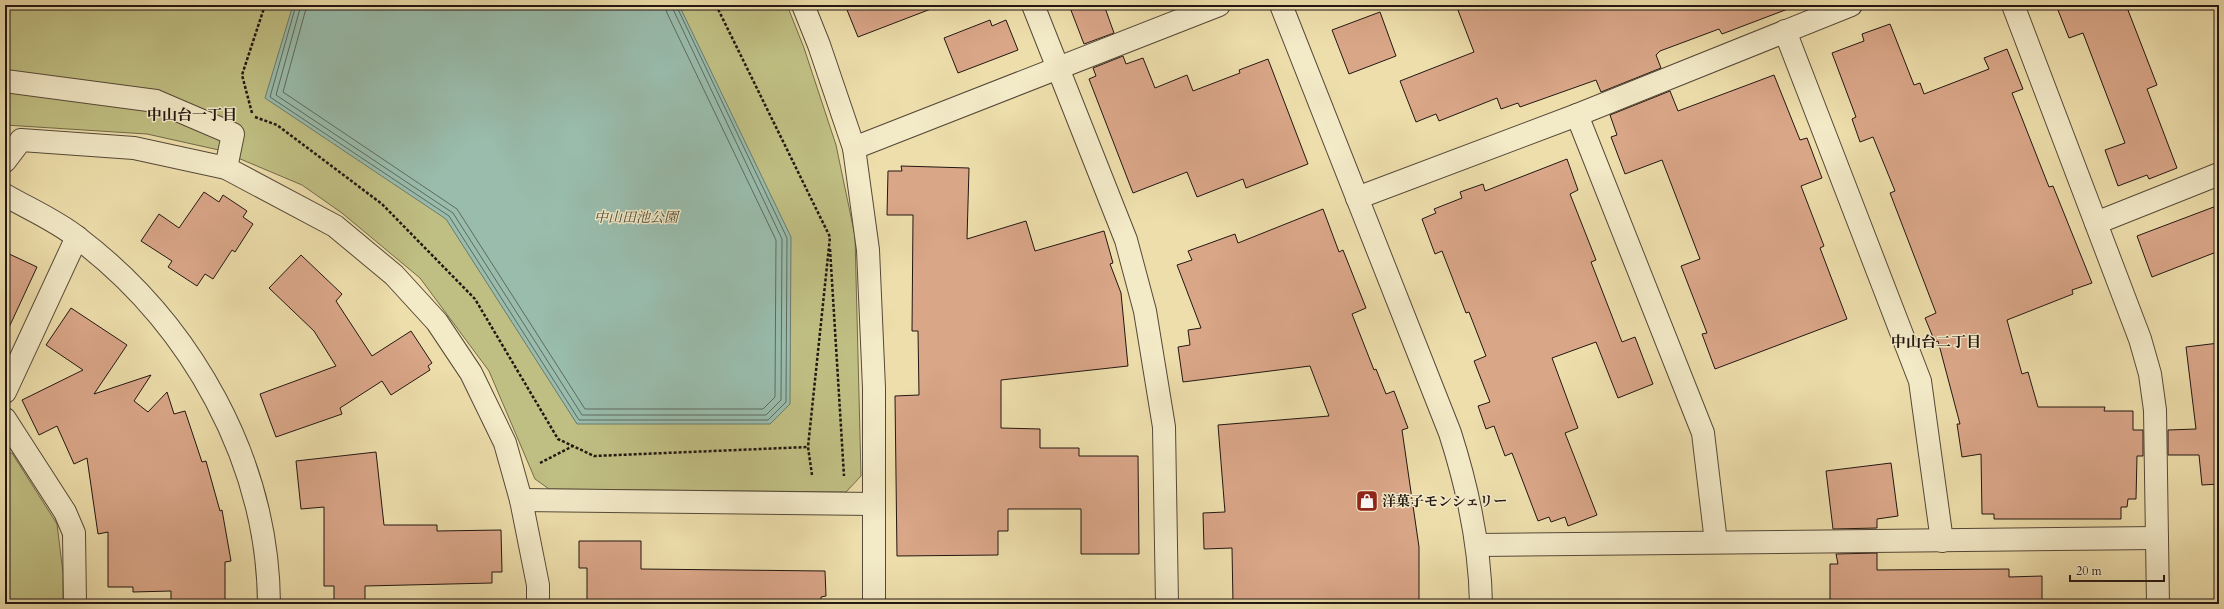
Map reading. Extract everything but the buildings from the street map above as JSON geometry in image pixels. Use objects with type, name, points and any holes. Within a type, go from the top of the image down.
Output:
[{"type":"street","points":[[803,5],[819,45],[854,148],[868,250],[874,388],[874,604]]},
{"type":"street","points":[[1033,5],[1126,240],[1145,311],[1164,427],[1167,604]]},
{"type":"street","points":[[854,148],[1057,67],[1219,5]]},
{"type":"street","points":[[1281,5],[1450,433],[1471,505],[1478,545],[1481,604]]},
{"type":"street","points":[[1357,198],[1577,115],[1851,5]]},
{"type":"street","points":[[2013,5],[2140,339],[2150,374],[2155,410],[2158,604]]},
{"type":"street","points":[[1785,32],[1920,381],[1942,541]]},
{"type":"street","points":[[5,81],[156,101],[233,134],[226,168]]},
{"type":"street","points":[[1577,115],[1703,433],[1716,542]]},
{"type":"street","points":[[5,161],[21,140],[134,148],[226,168],[335,226],[394,275],[437,322],[471,372],[505,443],[521,500],[538,585],[538,604]]},
{"type":"street","points":[[2096,223],[2219,174]]},
{"type":"street","points":[[5,195],[78,237],[125,277],[160,314],[199,369],[220,407],[243,462],[258,512],[265,548],[269,604]]},
{"type":"street","points":[[5,392],[78,237]]},
{"type":"street","points":[[5,419],[65,512],[74,533],[75,604]]},
{"type":"street","points":[[521,500],[874,504]]},
{"type":"street","points":[[1478,545],[2157,538]]},
{"type":"path","points":[[265,5],[242,75],[253,116],[277,125],[382,204],[475,299],[558,439],[594,456],[808,447],[830,237],[716,5]]},
{"type":"path","points":[[829,241],[846,504]]},
{"type":"path","points":[[514,476],[573,446]]},
{"type":"green space","name":"中山田池公園","points":[[5,5],[787,5],[804,48],[836,145],[855,236],[861,476],[846,492],[549,489],[535,479],[489,371],[420,278],[342,213],[302,185],[219,150],[147,134],[5,125]]},
{"type":"green space","points":[[5,453],[12,453],[57,524],[63,573],[63,604],[5,604]]},
{"type":"water","points":[[293,5],[679,5],[791,237],[790,404],[770,424],[577,424],[446,219],[265,98]]},
{"type":"place","name":"洋菓子モンシェリー","points":[[1367,501]]},
{"type":"district","name":"中山台一丁目","points":[[192,115]]},
{"type":"district","name":"中山台二丁目","points":[[1936,342]]}]
